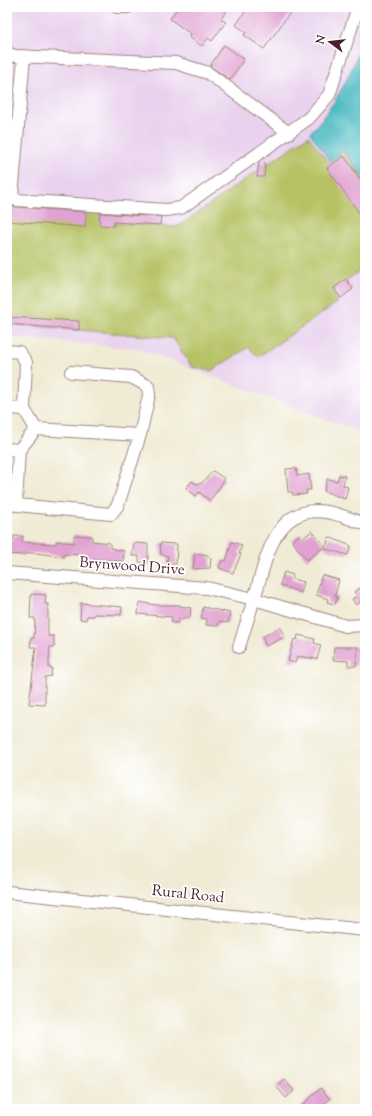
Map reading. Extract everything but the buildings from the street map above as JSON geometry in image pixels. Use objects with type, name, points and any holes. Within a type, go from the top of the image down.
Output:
[{"type":"street","points":[[117,7],[128,7]]},
{"type":"street","points":[[289,133],[208,73],[182,65],[169,63],[15,55],[12,197],[16,200],[166,210],[181,208],[289,133],[309,118],[329,95],[358,7]]},
{"type":"street","points":[[7,351],[19,352],[26,362],[24,408],[36,429]]},
{"type":"street","points":[[71,372],[132,377],[148,386],[149,395],[140,435],[118,505],[110,514],[12,504],[13,450],[36,429],[140,435]]},
{"type":"street","points":[[7,408],[24,408]]},
{"type":"street","points":[[239,647],[271,543],[276,534],[290,520],[308,512],[322,511],[365,524]]},
{"type":"street","name":"Brynwood Drive","points":[[7,574],[207,588],[254,599],[346,626],[365,625]]},
{"type":"street","name":"Rural Road","points":[[7,892],[365,930]]},
{"type":"shaded area","points":[[7,7],[365,7],[365,434],[140,349],[7,337]]},
{"type":"green space","points":[[308,136],[331,165],[344,152],[365,183],[365,267],[332,291],[338,302],[258,357],[249,347],[211,371],[192,367],[173,338],[7,324],[7,205],[100,212],[100,222],[177,227]]},
{"type":"water","points":[[365,33],[365,180],[344,150],[331,162],[310,133],[328,111],[350,74]]}]
